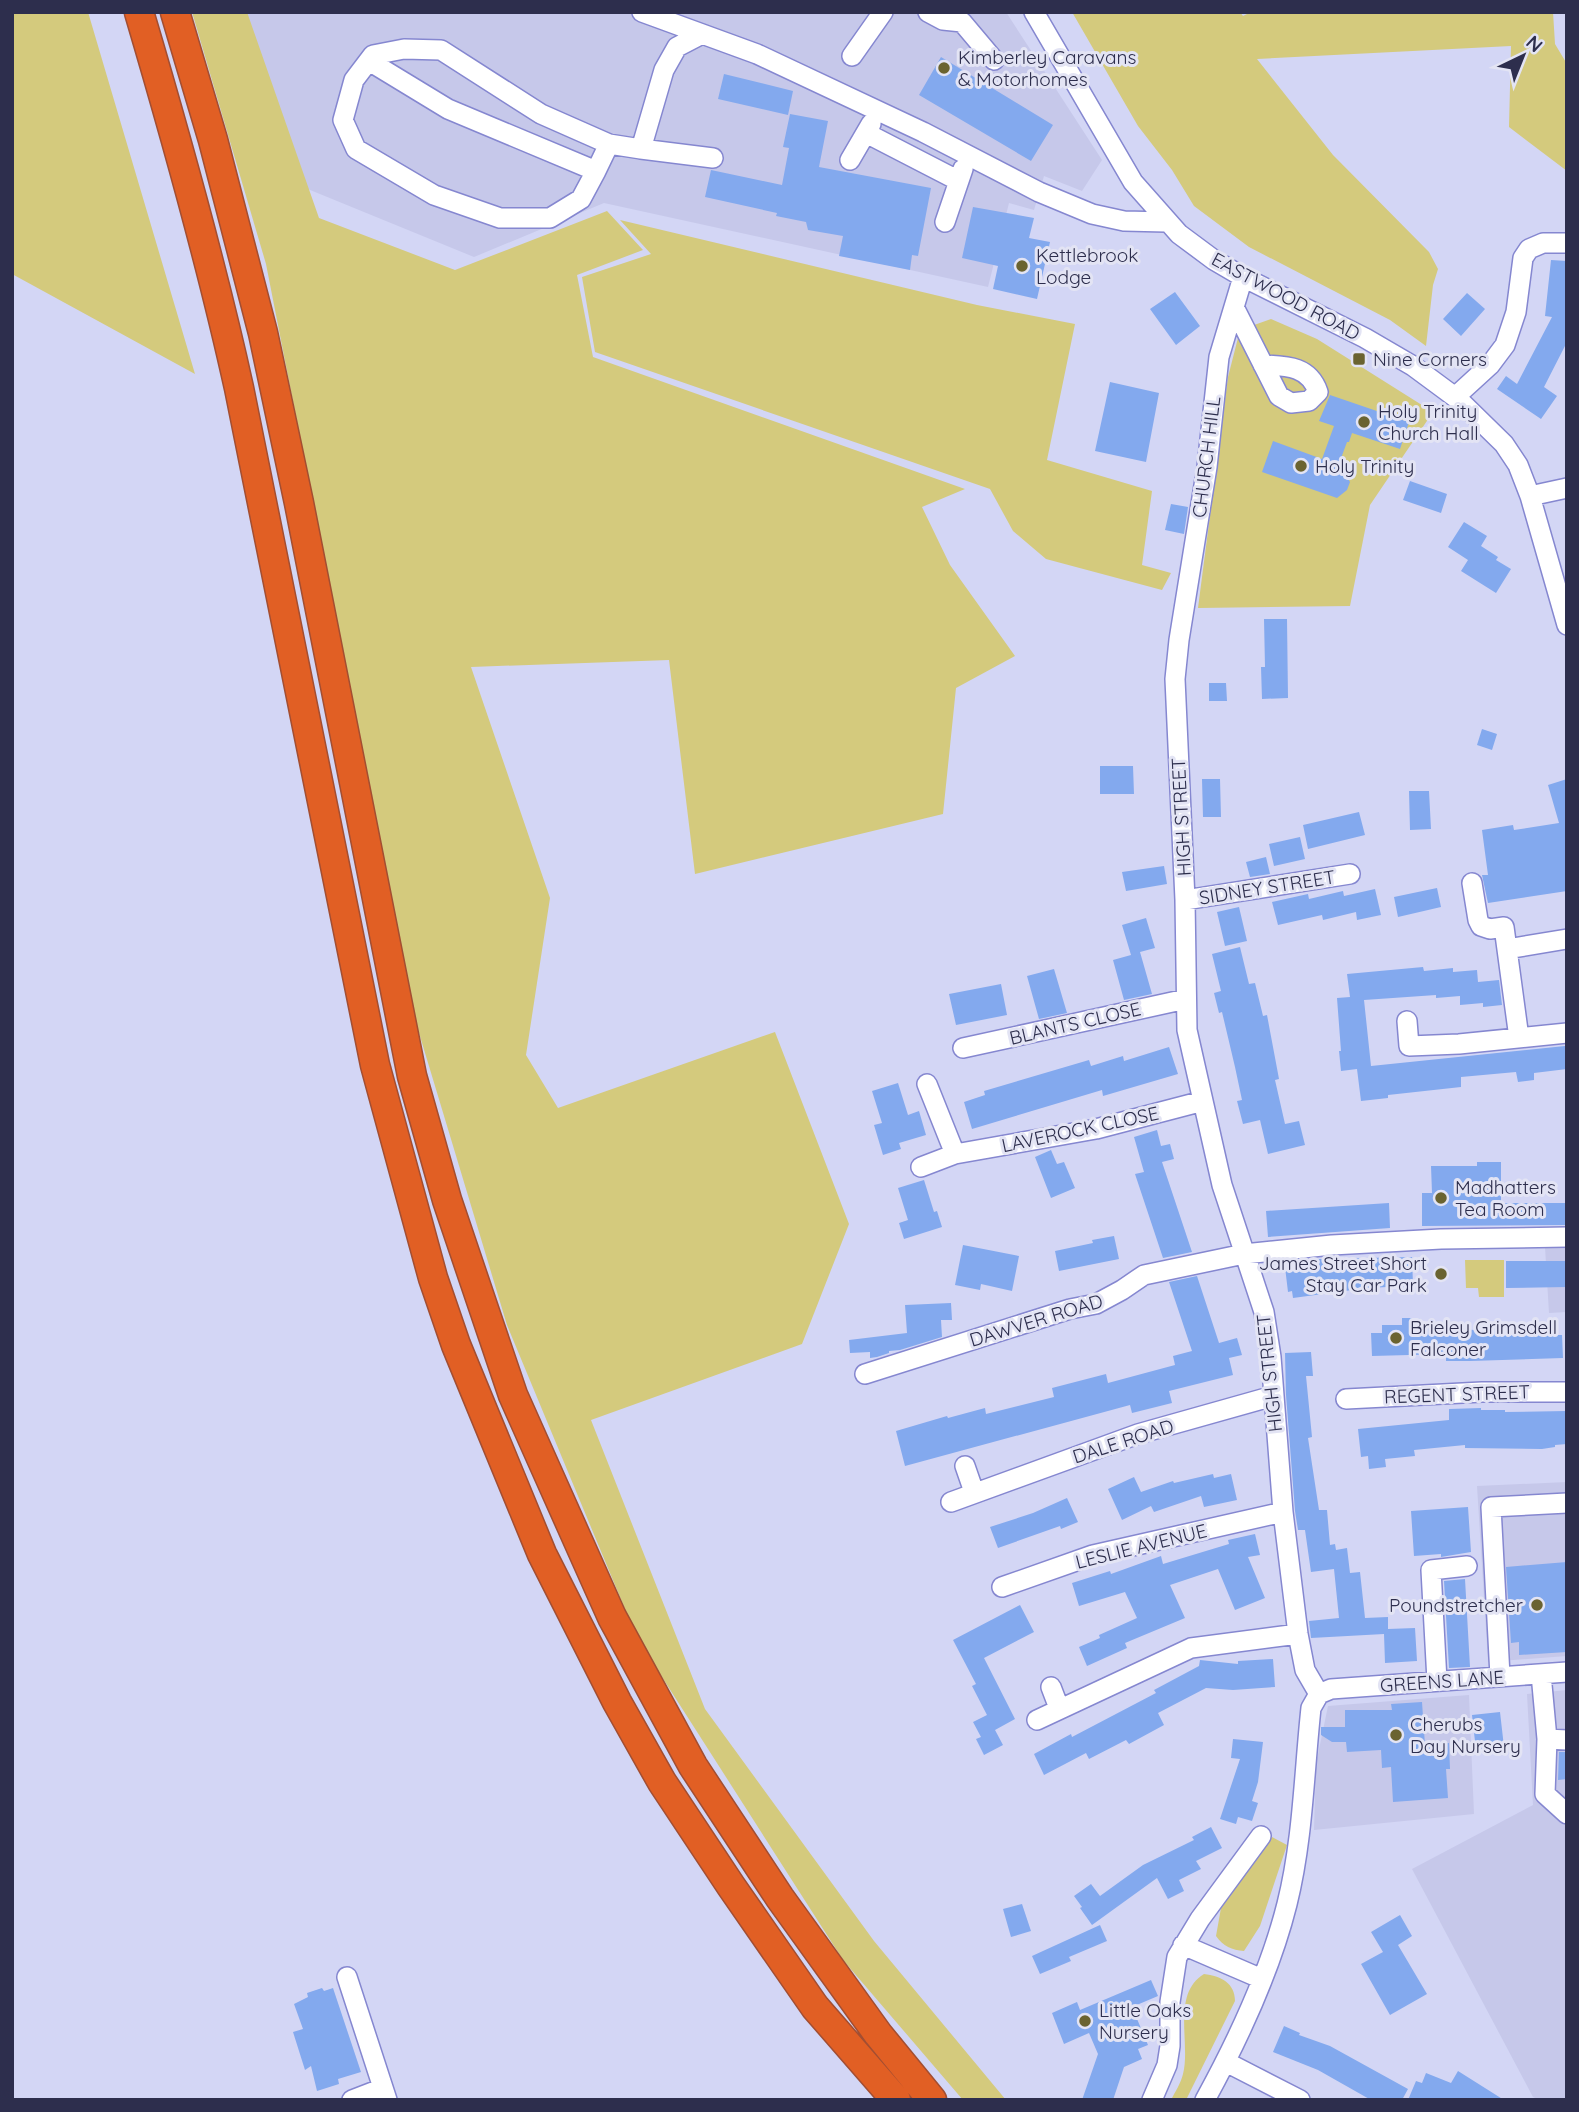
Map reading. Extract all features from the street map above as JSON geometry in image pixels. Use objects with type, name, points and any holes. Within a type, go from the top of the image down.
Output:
[{"type":"highway","points":[[139,12],[189,182],[239,387],[375,1065],[433,1278],[456,1345],[542,1554],[617,1702],[662,1782],[815,2007],[896,2100]]},
{"type":"highway","points":[[175,12],[209,129],[262,333],[299,503],[412,1076],[447,1200],[513,1395],[612,1617],[693,1766],[780,1898],[878,2034],[932,2100]]},
{"type":"street","points":[[642,12],[757,54],[879,111],[1040,192],[1092,214],[1124,221],[1166,222]]},
{"type":"street","points":[[852,56],[883,12]]},
{"type":"street","points":[[928,12],[943,20],[962,22],[995,60]]},
{"type":"street","name":"EASTWOOD ROAD","points":[[1034,12],[1121,164],[1166,222],[1214,260],[1243,277],[1365,338],[1413,366],[1455,397],[1504,444],[1519,465],[1530,496],[1567,625]]},
{"type":"street","points":[[640,149],[664,70],[677,47],[702,34]]},
{"type":"street","points":[[609,144],[581,199],[550,218],[500,218],[433,195],[356,149],[343,120],[354,80],[373,55],[404,49],[441,50],[541,114],[609,144],[713,159]]},
{"type":"street","points":[[369,61],[448,109],[596,172]]},
{"type":"street","points":[[850,160],[879,111]]},
{"type":"street","points":[[866,133],[959,180]]},
{"type":"street","points":[[945,222],[968,155]]},
{"type":"street","points":[[1455,397],[1490,365],[1505,345],[1516,312],[1523,258],[1529,249],[1544,243],[1567,243]]},
{"type":"street","name":"CHURCH HILL","points":[[1179,639],[1208,467],[1219,356],[1243,277]]},
{"type":"street","points":[[1234,307],[1263,365]]},
{"type":"street","points":[[1530,496],[1567,488]]},
{"type":"street","name":"HIGH STREET","points":[[1179,639],[1175,679],[1185,901],[1187,1030],[1222,1185],[1264,1312],[1271,1357],[1283,1512],[1298,1634],[1305,1670],[1319,1694]]},
{"type":"street","name":"SIDNEY STREET","points":[[1185,901],[1350,874]]},
{"type":"street","points":[[1472,883],[1481,926],[1490,929],[1504,927],[1519,1038]]},
{"type":"street","points":[[1507,949],[1567,939]]},
{"type":"street","name":"BLANTS CLOSE","points":[[963,1048],[1186,999]]},
{"type":"street","points":[[1407,1021],[1409,1046],[1459,1044],[1567,1033]]},
{"type":"street","points":[[927,1084],[956,1154]]},
{"type":"street","name":"LAVEROCK CLOSE","points":[[920,1167],[956,1154],[1096,1129],[1203,1101]]},
{"type":"street","name":"DAWVER ROAD","points":[[865,1374],[1070,1309],[1096,1304],[1144,1275],[1244,1254],[1332,1245],[1441,1239],[1567,1237]]},
{"type":"street","name":"REGENT STREET","points":[[1346,1399],[1482,1391],[1567,1392]]},
{"type":"street","name":"DALE ROAD","points":[[951,1502],[1138,1434],[1273,1396]]},
{"type":"street","points":[[965,1466],[974,1492]]},
{"type":"street","points":[[1500,1676],[1491,1507],[1567,1503]]},
{"type":"street","name":"LESLIE AVENUE","points":[[1002,1587],[1093,1555],[1283,1512]]},
{"type":"street","points":[[1437,1681],[1431,1570],[1467,1566]]},
{"type":"street","points":[[1037,1720],[1191,1648],[1298,1634]]},
{"type":"street","name":"GREENS LANE","points":[[1319,1694],[1331,1689],[1567,1672]]},
{"type":"street","points":[[1542,1674],[1546,1739],[1545,1794],[1567,1814]]},
{"type":"street","points":[[1051,1687],[1059,1708]]},
{"type":"street","points":[[1205,2100],[1226,2062],[1262,1979],[1287,1904],[1300,1839],[1311,1708],[1319,1694]]},
{"type":"street","points":[[1546,1739],[1567,1740]]},
{"type":"street","points":[[1152,2100],[1167,2065],[1170,2002],[1177,1957],[1261,1836]]},
{"type":"street","points":[[1183,1945],[1262,1979]]},
{"type":"street","points":[[347,1978],[385,2094],[352,2100]]},
{"type":"street","points":[[1226,2062],[1300,2100]]},
{"type":"shaded area","points":[[12,12],[88,12],[195,374],[12,274]]},
{"type":"shaded area","points":[[192,12],[247,12],[319,218],[455,270],[607,211],[643,250],[577,275],[593,357],[965,489],[922,507],[950,565],[1015,656],[956,688],[943,814],[695,874],[669,660],[471,667],[550,898],[526,1055],[558,1108],[775,1032],[849,1224],[802,1344],[591,1420],[705,1709],[874,1941],[1006,2100],[963,2100],[843,1960],[637,1638],[507,1325],[413,1013],[266,264]]},
{"type":"shaded area","points":[[246,12],[1006,12],[1102,160],[1082,191],[1044,176],[1034,210],[1009,203],[988,287],[604,203],[474,257],[293,183]]},
{"type":"shaded area","points":[[1072,12],[1240,12],[1243,16],[1251,12],[1553,12],[1555,44],[1567,64],[1567,171],[1509,127],[1511,46],[1257,59],[1333,155],[1429,252],[1438,269],[1433,285],[1426,346],[1390,320],[1249,247],[1194,206],[1172,170],[1138,126]]},
{"type":"shaded area","points":[[620,220],[977,305],[1075,324],[1047,460],[1152,491],[1142,565],[1171,573],[1162,590],[1046,559],[1013,531],[990,489],[595,352],[582,277],[651,254]]},
{"type":"shaded area","points":[[1271,319],[1317,339],[1433,412],[1370,505],[1350,606],[1198,608],[1228,377],[1240,330]]},
{"type":"shaded area","points":[[1567,1245],[1567,1312],[1549,1313],[1545,1247]]},
{"type":"shaded area","points":[[1465,1260],[1504,1260],[1504,1297],[1479,1297],[1478,1288],[1466,1288]]},
{"type":"shaded area","points":[[1567,1482],[1567,1656],[1488,1662],[1477,1486]]},
{"type":"shaded area","points":[[1567,1690],[1567,2100],[1540,2100],[1533,2097],[1412,1869],[1533,1805],[1527,1694]]},
{"type":"shaded area","name":"Cherubs Day Nursery","points":[[1469,1695],[1474,1814],[1314,1830],[1316,1764],[1328,1706]]},
{"type":"shaded area","points":[[1272,1837],[1287,1845],[1260,1926],[1244,1951],[1232,1948],[1216,1936],[1221,1908]]},
{"type":"shaded area","points":[[1204,1974],[1230,1985],[1235,2001],[1186,2100],[1171,2100],[1183,2074],[1185,2062],[1184,2020],[1188,1994],[1194,1983]]},
{"type":"building","points":[[941,57],[1053,125],[1031,161],[919,95]]},
{"type":"building","points":[[724,74],[793,91],[788,115],[718,99]]},
{"type":"building","points":[[790,114],[828,121],[819,167],[931,188],[918,256],[912,255],[910,270],[839,256],[843,236],[808,230],[806,222],[776,216],[777,213],[705,197],[711,170],[782,185],[789,148],[783,147]]},
{"type":"building","name":"Kettlebrook Lodge","points":[[973,207],[1034,218],[1029,238],[1050,242],[1037,299],[993,289],[998,266],[962,258]]},
{"type":"building","points":[[1551,260],[1567,261],[1567,342],[1544,387],[1557,396],[1541,419],[1497,389],[1506,376],[1517,384],[1552,317],[1545,316]]},
{"type":"building","points":[[1175,292],[1200,326],[1176,345],[1150,309]]},
{"type":"building","points":[[1467,293],[1485,309],[1461,336],[1443,319]]},
{"type":"building","points":[[1110,382],[1159,393],[1146,462],[1095,451]]},
{"type":"building","points":[[1330,395],[1409,422],[1400,449],[1352,433],[1336,472],[1346,475],[1350,482],[1347,490],[1337,498],[1262,472],[1273,441],[1322,459],[1334,426],[1319,421]]},
{"type":"building","points":[[1410,481],[1447,494],[1441,513],[1403,500]]},
{"type":"building","points":[[1171,504],[1188,507],[1184,534],[1165,530]]},
{"type":"building","points":[[1464,522],[1487,536],[1481,546],[1511,569],[1496,593],[1461,571],[1468,560],[1448,547]]},
{"type":"building","points":[[1264,619],[1287,619],[1288,698],[1262,699],[1261,667],[1265,667]]},
{"type":"building","points":[[1209,683],[1226,683],[1227,701],[1209,701]]},
{"type":"building","points":[[1482,729],[1497,734],[1492,750],[1477,745]]},
{"type":"building","points":[[1100,766],[1133,766],[1134,794],[1100,794]]},
{"type":"building","points":[[1202,779],[1220,779],[1221,817],[1203,817]]},
{"type":"building","points":[[1567,779],[1567,891],[1488,903],[1482,875],[1488,875],[1482,830],[1513,825],[1514,830],[1559,823],[1548,785]]},
{"type":"building","points":[[1409,791],[1429,791],[1431,829],[1410,830]]},
{"type":"building","points":[[1359,812],[1365,835],[1308,849],[1303,825]]},
{"type":"building","points":[[1300,837],[1305,859],[1274,866],[1269,844]]},
{"type":"building","points":[[1266,857],[1270,874],[1250,877],[1246,862]]},
{"type":"building","points":[[1164,866],[1167,884],[1126,891],[1122,872]]},
{"type":"building","points":[[1437,888],[1441,907],[1398,917],[1394,897]]},
{"type":"building","points":[[1375,889],[1381,915],[1357,920],[1356,912],[1323,920],[1322,915],[1278,925],[1272,902],[1308,894],[1309,899],[1343,891],[1344,896]]},
{"type":"building","points":[[1239,907],[1247,941],[1225,946],[1217,912]]},
{"type":"building","points":[[1146,918],[1155,948],[1140,952],[1152,994],[1124,1000],[1113,960],[1131,955],[1122,925]]},
{"type":"building","points":[[1240,947],[1249,984],[1255,983],[1263,1016],[1267,1015],[1279,1079],[1275,1080],[1285,1124],[1299,1121],[1305,1145],[1268,1154],[1260,1120],[1243,1124],[1237,1101],[1242,1100],[1235,1067],[1222,1012],[1219,1013],[1214,993],[1221,991],[1212,954]]},
{"type":"building","points":[[1423,967],[1424,971],[1453,968],[1453,972],[1477,970],[1478,982],[1499,980],[1502,1005],[1460,1005],[1460,996],[1436,998],[1436,995],[1364,1000],[1371,1066],[1565,1046],[1567,1069],[1534,1073],[1534,1080],[1518,1082],[1516,1072],[1461,1077],[1461,1087],[1388,1095],[1388,1098],[1361,1101],[1357,1069],[1341,1071],[1337,998],[1350,997],[1347,974]]},
{"type":"building","points":[[1054,969],[1067,1013],[1039,1019],[1027,976]]},
{"type":"building","points":[[1001,984],[1007,1015],[956,1025],[949,994]]},
{"type":"building","points":[[1169,1047],[1178,1074],[1103,1096],[1102,1090],[972,1129],[964,1102],[985,1095],[984,1091],[1089,1060],[1091,1066],[1123,1056],[1124,1061]]},
{"type":"building","points":[[898,1083],[908,1115],[919,1111],[926,1135],[899,1143],[901,1149],[883,1155],[874,1125],[882,1123],[872,1091]]},
{"type":"building","points":[[1157,1130],[1161,1146],[1170,1144],[1174,1159],[1162,1162],[1192,1252],[1163,1258],[1135,1174],[1144,1172],[1134,1137]]},
{"type":"building","points":[[1051,1150],[1057,1164],[1064,1162],[1075,1188],[1051,1198],[1035,1157]]},
{"type":"building","points":[[1477,1162],[1501,1162],[1501,1203],[1567,1203],[1567,1225],[1422,1226],[1422,1193],[1432,1193],[1431,1166],[1477,1166]]},
{"type":"building","points":[[924,1180],[934,1212],[937,1211],[942,1227],[904,1239],[899,1223],[908,1220],[898,1188]]},
{"type":"building","points":[[1389,1203],[1390,1228],[1268,1237],[1266,1211]]},
{"type":"building","points":[[1114,1236],[1119,1259],[1059,1271],[1055,1251]]},
{"type":"building","points":[[963,1245],[1019,1256],[1012,1291],[981,1284],[980,1290],[955,1285]]},
{"type":"building","points":[[1412,1257],[1413,1285],[1293,1298],[1292,1291],[1288,1292],[1285,1267],[1288,1266],[1287,1262]]},
{"type":"building","points":[[1506,1261],[1567,1261],[1567,1287],[1506,1288]]},
{"type":"building","points":[[1197,1276],[1219,1343],[1237,1338],[1242,1355],[1229,1358],[1233,1375],[1169,1391],[1172,1403],[1132,1413],[1130,1405],[905,1466],[896,1431],[947,1416],[948,1418],[985,1408],[986,1414],[1054,1397],[1052,1388],[1106,1374],[1108,1383],[1175,1365],[1173,1356],[1192,1351],[1169,1282]]},
{"type":"building","points":[[951,1303],[952,1320],[941,1320],[942,1337],[889,1351],[877,1357],[870,1358],[870,1352],[850,1353],[849,1340],[907,1333],[905,1305]]},
{"type":"building","points":[[1402,1318],[1420,1318],[1421,1325],[1430,1325],[1430,1328],[1476,1330],[1475,1326],[1529,1324],[1529,1335],[1562,1335],[1563,1358],[1446,1361],[1446,1354],[1372,1356],[1371,1333],[1382,1333],[1382,1325],[1402,1325]]},
{"type":"building","points":[[1311,1352],[1313,1376],[1306,1376],[1312,1437],[1308,1438],[1319,1510],[1327,1510],[1330,1545],[1335,1544],[1336,1550],[1347,1548],[1350,1573],[1360,1572],[1365,1618],[1388,1617],[1388,1629],[1415,1628],[1417,1661],[1385,1663],[1384,1634],[1311,1638],[1309,1621],[1339,1618],[1334,1569],[1311,1572],[1305,1530],[1298,1530],[1295,1511],[1285,1353]]},
{"type":"building","points":[[1481,1408],[1505,1412],[1567,1411],[1567,1444],[1542,1449],[1465,1448],[1465,1445],[1414,1450],[1415,1456],[1385,1459],[1386,1467],[1369,1469],[1368,1456],[1361,1457],[1358,1429],[1449,1420],[1449,1409]]},
{"type":"building","points":[[1213,1474],[1214,1478],[1231,1474],[1237,1500],[1204,1507],[1201,1496],[1154,1512],[1151,1506],[1122,1520],[1108,1489],[1134,1477],[1141,1492],[1173,1481],[1174,1483]]},
{"type":"building","points":[[1067,1498],[1078,1522],[998,1548],[990,1527]]},
{"type":"building","points":[[1468,1507],[1471,1552],[1441,1557],[1441,1554],[1414,1556],[1411,1511]]},
{"type":"building","points":[[1255,1534],[1260,1555],[1248,1557],[1265,1598],[1235,1610],[1218,1569],[1170,1585],[1185,1618],[1125,1643],[1127,1648],[1087,1666],[1079,1647],[1137,1618],[1125,1592],[1079,1606],[1072,1583],[1110,1571],[1111,1574],[1161,1556],[1163,1564],[1229,1544],[1228,1540]]},
{"type":"building","name":"Poundstretcher","points":[[1567,1562],[1567,1652],[1519,1655],[1519,1642],[1511,1643],[1506,1567]]},
{"type":"building","points":[[1465,1579],[1470,1667],[1449,1668],[1444,1581]]},
{"type":"building","points":[[1020,1605],[1034,1632],[984,1658],[1015,1719],[995,1730],[1003,1745],[984,1755],[976,1739],[981,1737],[973,1722],[987,1715],[972,1686],[976,1684],[953,1640]]},
{"type":"building","points":[[1273,1659],[1275,1687],[1233,1690],[1206,1688],[1158,1713],[1164,1725],[1129,1744],[1126,1740],[1089,1759],[1086,1753],[1044,1775],[1034,1754],[1156,1693],[1154,1690],[1199,1666],[1200,1660],[1238,1664],[1238,1661]]},
{"type":"building","points":[[1422,1702],[1425,1745],[1449,1743],[1450,1769],[1446,1769],[1448,1798],[1393,1802],[1391,1767],[1382,1768],[1381,1750],[1347,1752],[1346,1742],[1332,1742],[1321,1735],[1321,1727],[1345,1727],[1345,1710],[1392,1710],[1391,1704]]},
{"type":"building","points":[[1500,1712],[1504,1747],[1476,1750],[1472,1715]]},
{"type":"building","points":[[1233,1739],[1263,1742],[1258,1782],[1252,1801],[1258,1803],[1252,1821],[1238,1817],[1236,1824],[1220,1819],[1240,1759],[1231,1758]]},
{"type":"building","points":[[1559,1752],[1567,1752],[1567,1779],[1558,1780]]},
{"type":"building","points":[[1211,1827],[1222,1848],[1196,1861],[1201,1869],[1179,1880],[1184,1891],[1168,1899],[1157,1878],[1092,1925],[1074,1896],[1091,1884],[1100,1896],[1143,1865],[1194,1840],[1192,1837]]},
{"type":"building","points":[[1022,1904],[1031,1931],[1011,1937],[1003,1909]]},
{"type":"building","points":[[1400,1915],[1412,1936],[1398,1945],[1427,1994],[1390,2015],[1361,1964],[1383,1952],[1371,1932]]},
{"type":"building","points":[[1100,1925],[1107,1941],[1069,1957],[1071,1961],[1040,1974],[1032,1956]]},
{"type":"building","name":"Little Oaks Nursery","points":[[1151,1980],[1158,1996],[1132,2007],[1148,2045],[1138,2049],[1142,2059],[1124,2067],[1113,2100],[1082,2100],[1098,2054],[1089,2033],[1064,2044],[1052,2013],[1077,2002],[1080,2010]]},
{"type":"building","points":[[322,1988],[324,1991],[333,1988],[361,2072],[338,2079],[339,2084],[317,2091],[311,2066],[305,2070],[293,2032],[303,2029],[294,2004],[308,1997],[307,1993]]},
{"type":"building","points":[[1284,2026],[1300,2033],[1299,2035],[1330,2046],[1408,2089],[1402,2100],[1371,2100],[1318,2070],[1273,2052]]},
{"type":"building","points":[[1458,2071],[1504,2100],[1408,2100],[1416,2081],[1422,2083],[1426,2073],[1451,2083]]},
{"type":"place","name":"Kimberley Caravans & Motorhomes","points":[[944,68]]},
{"type":"place","name":"Kettlebrook Lodge","points":[[1022,266]]},
{"type":"place","name":"Nine Corners","points":[[1359,359]]},
{"type":"place","name":"Holy Trinity Church Hall","points":[[1364,422]]},
{"type":"place","name":"Holy Trinity","points":[[1301,466]]},
{"type":"place","name":"Madhatters Tea Room","points":[[1441,1198]]},
{"type":"place","name":"James Street Short Stay Car Park","points":[[1441,1274]]},
{"type":"place","name":"Brieley Grimsdell Falconer","points":[[1396,1338]]},
{"type":"place","name":"Poundstretcher","points":[[1537,1605]]},
{"type":"place","name":"Cherubs Day Nursery","points":[[1396,1735]]},
{"type":"place","name":"Little Oaks Nursery","points":[[1085,2021]]}]
